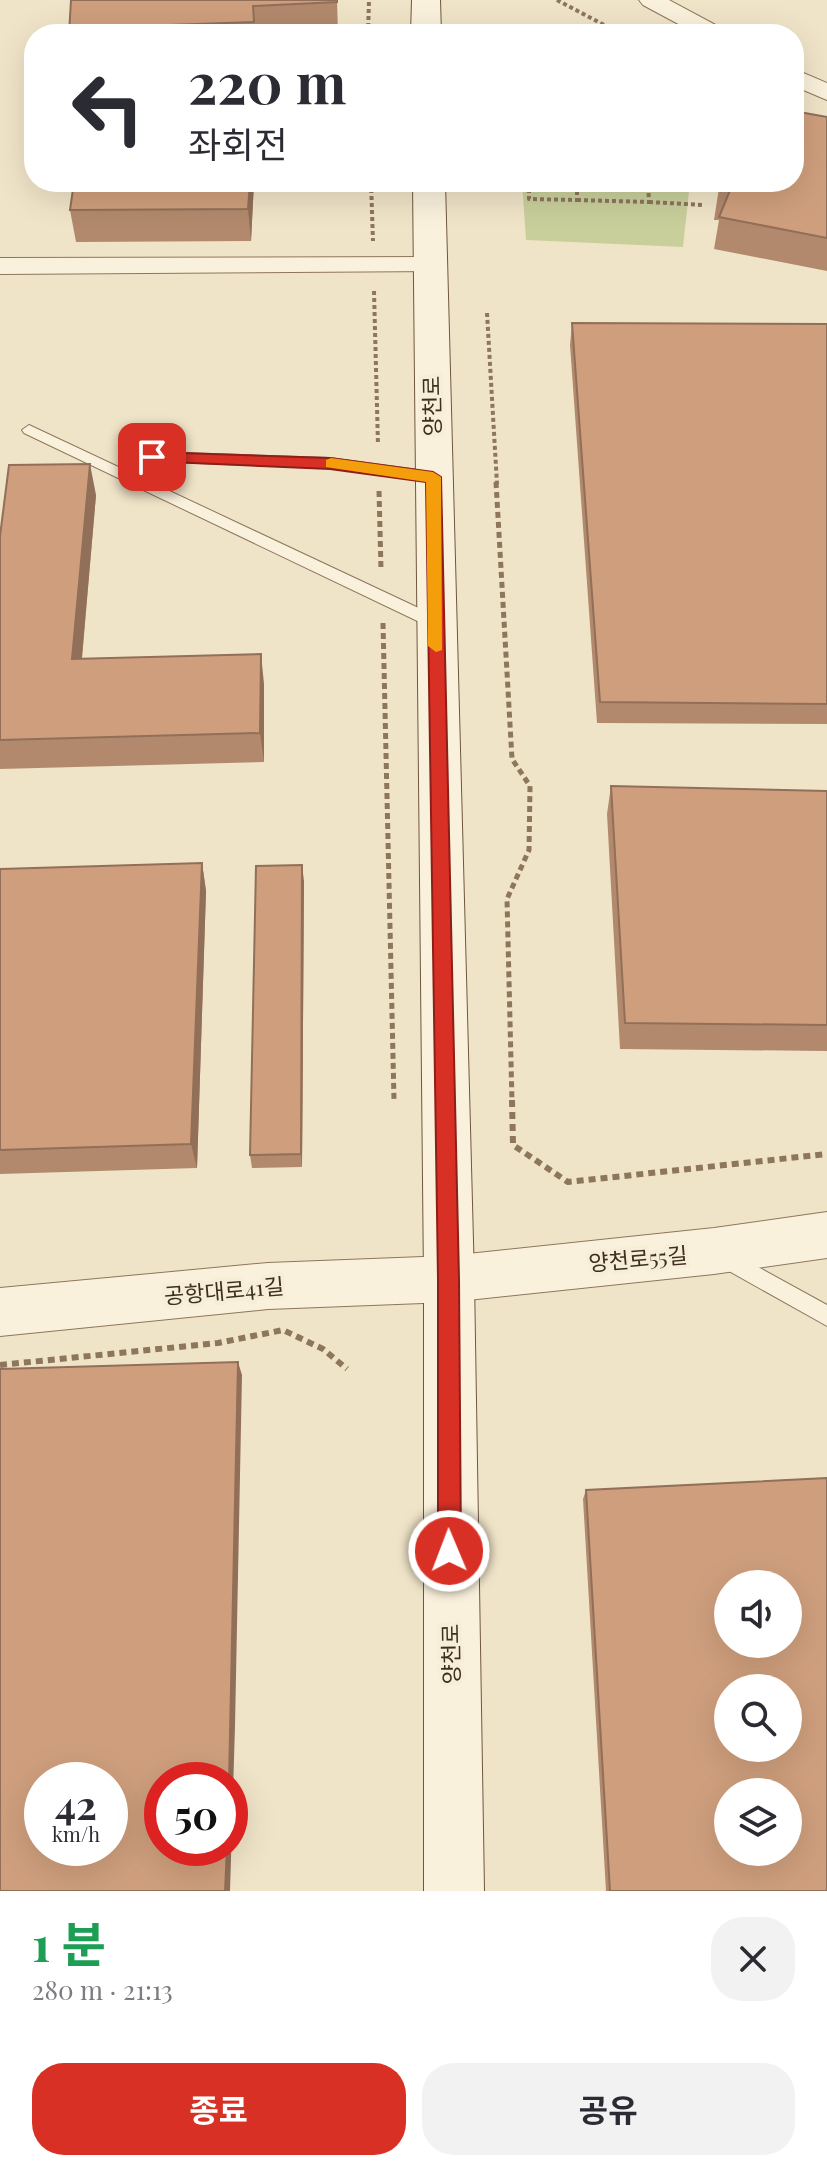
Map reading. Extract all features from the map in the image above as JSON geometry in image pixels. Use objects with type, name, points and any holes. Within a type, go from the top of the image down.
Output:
[{"type":"main road","points":[[426,0],[426,24]]},
{"type":"main road","name":"양천로","points":[[429,192],[449,1279],[454,1891]]},
{"type":"main road","name":"양천로55길","points":[[449,1279],[714,1251],[827,1235]]},
{"type":"main road","name":"공항대로41길","points":[[0,1312],[268,1286],[449,1279]]},
{"type":"street","points":[[651,0],[696,24]]},
{"type":"street","points":[[804,81],[827,93]]},
{"type":"street","points":[[0,266],[430,265]]},
{"type":"lane","points":[[29,430],[436,623]]},
{"type":"lane","points":[[152,457],[330,463],[433,477]]},
{"type":"lane","points":[[714,1251],[827,1316]]},
{"type":"path","points":[[368,24],[369,0]]},
{"type":"path","points":[[557,0],[602,24]]},
{"type":"path","points":[[371,192],[394,1100]]},
{"type":"path","points":[[529,192],[529,199],[704,205]]},
{"type":"path","points":[[577,192],[577,200]]},
{"type":"path","points":[[648,192],[649,202]]},
{"type":"path","points":[[487,313],[512,759],[530,786],[529,850],[507,899],[513,1145],[568,1182],[827,1154]]},
{"type":"path","points":[[0,1365],[218,1343],[283,1330],[323,1349],[347,1369]]},
{"type":"green space","points":[[523,192],[689,192],[683,247],[526,240]]},
{"type":"building","points":[[71,0],[337,0],[253,6],[254,22],[70,24]]},
{"type":"building","points":[[804,113],[827,117],[827,238],[719,217],[729,192],[804,192]]},
{"type":"building","points":[[73,192],[249,192],[248,209],[70,210]]},
{"type":"building","points":[[572,323],[827,324],[827,704],[600,702]]},
{"type":"building","points":[[90,464],[72,659],[261,654],[260,733],[0,740],[0,536],[9,465]]},
{"type":"building","points":[[611,786],[827,791],[827,1025],[625,1023]]},
{"type":"building","points":[[202,863],[191,1144],[0,1150],[0,869]]},
{"type":"building","points":[[302,865],[301,1154],[250,1155],[256,866]]},
{"type":"building","points":[[238,1362],[229,1762],[144,1762],[144,1866],[226,1866],[225,1891],[0,1891],[0,1369]]},
{"type":"building","points":[[827,1478],[827,1891],[610,1891],[586,1490]]},
{"type":"slow traffic","points":[[331,464],[433,477],[436,646]]},
{"type":"route","points":[[152,457],[330,463],[433,477],[449,1279],[449,1551]]}]
